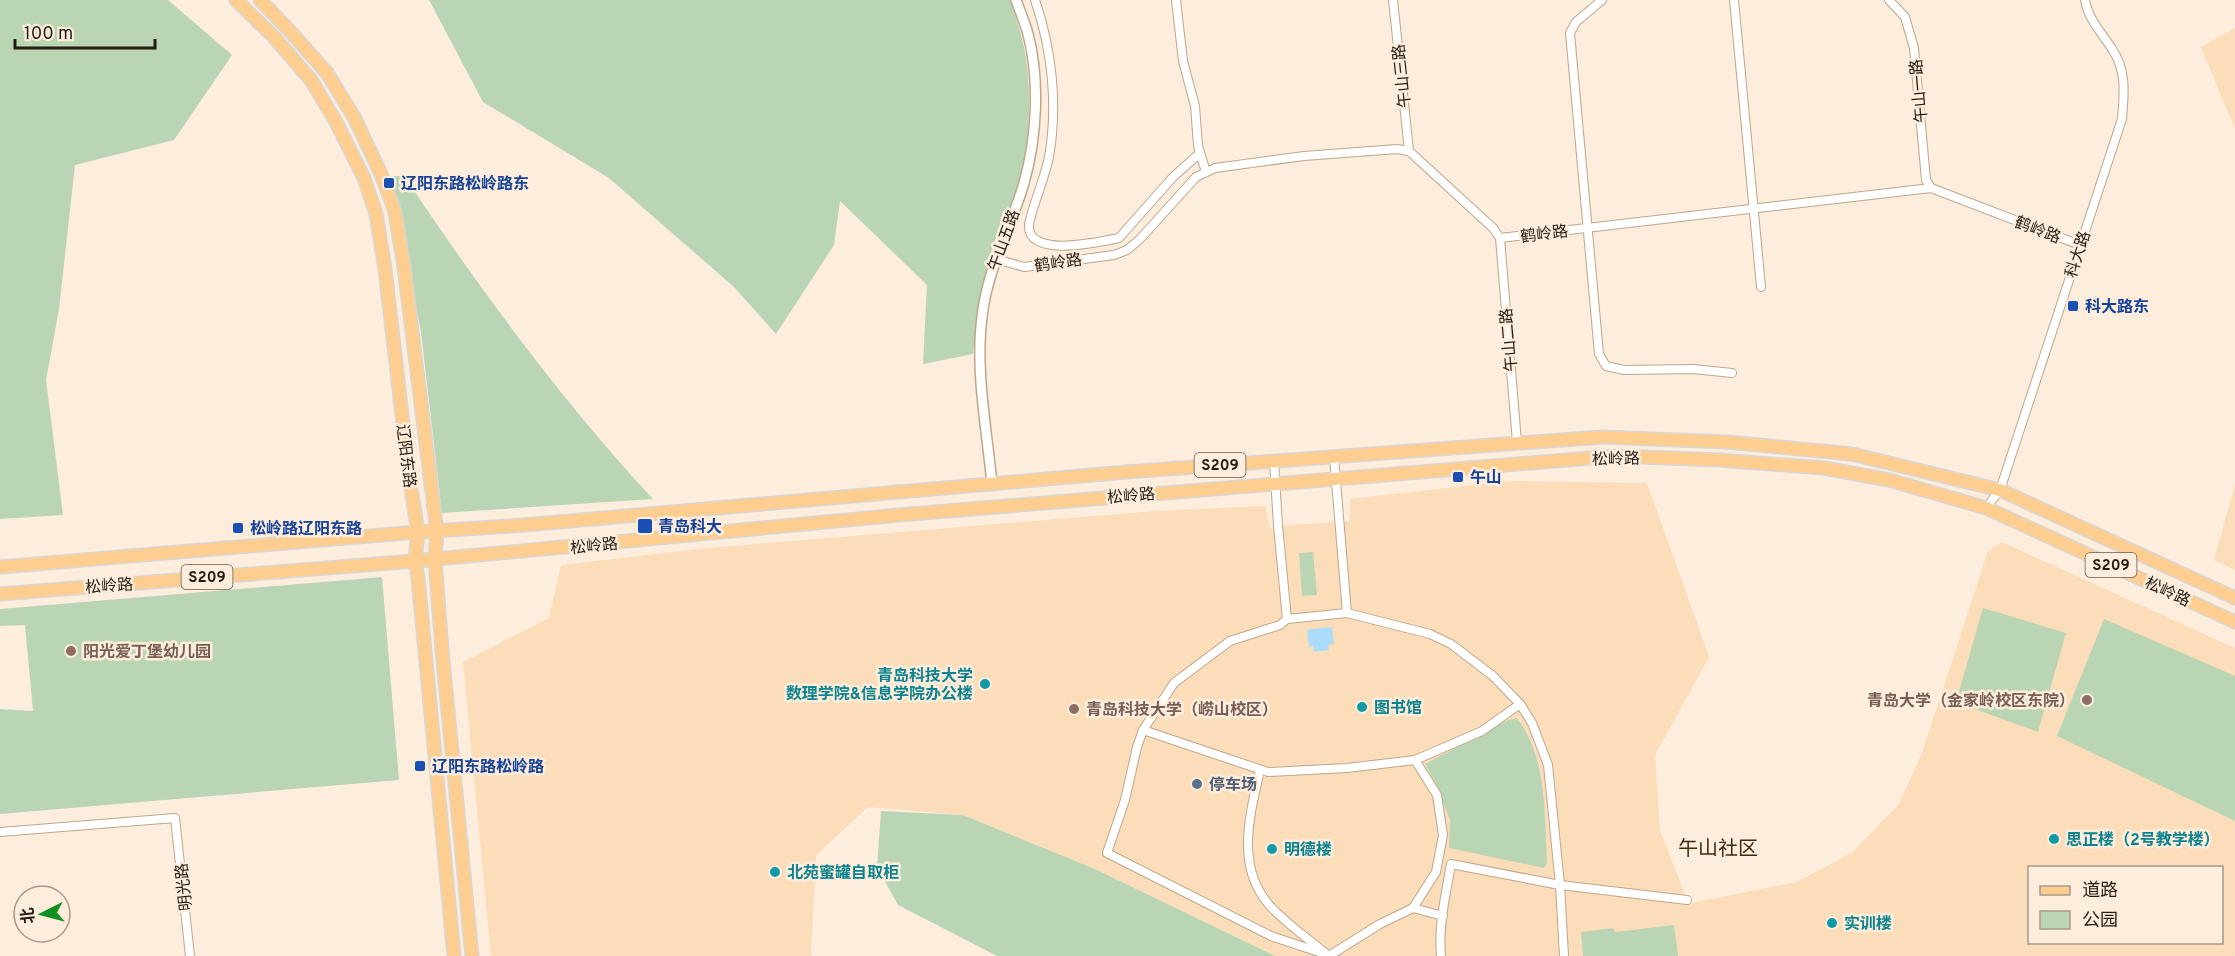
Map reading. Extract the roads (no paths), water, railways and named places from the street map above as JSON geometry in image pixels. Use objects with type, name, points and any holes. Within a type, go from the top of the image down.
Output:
[{"type":"main road","name":"辽阳东路","points":[[236,0],[273,36],[311,80],[336,122],[363,178],[376,214],[385,268],[409,476],[418,531],[415,561],[454,956]]},
{"type":"main road","name":"辽阳东路","points":[[260,0],[327,73],[354,117],[381,174],[395,212],[437,532],[435,559],[472,956]]},
{"type":"main road","name":"松岭路","points":[[0,567],[1274,461],[1602,437],[1727,442],[1852,454],[2000,490],[2235,598]]},
{"type":"main road","name":"松岭路","points":[[0,594],[415,561],[898,515],[1615,456],[1719,460],[1835,470],[1889,480],[1986,508],[2235,622]]},
{"type":"street","name":"午山五路","points":[[992,484],[980,352],[981,317],[987,283],[1024,183],[1034,113],[1034,75],[1028,34],[1016,0]]},
{"type":"street","points":[[1035,0],[1048,47],[1053,106],[1049,155],[1029,224],[1032,237],[1042,244],[1053,246],[1119,238],[1173,177],[1200,153]]},
{"type":"street","points":[[1176,0],[1183,61],[1195,106],[1200,153],[1206,172]]},
{"type":"street","name":"午山三路","points":[[1393,0],[1409,151]]},
{"type":"street","points":[[1602,0],[1576,22],[1570,33],[1599,354],[1606,366],[1624,370],[1693,369],[1732,373]]},
{"type":"street","points":[[1734,0],[1761,287]]},
{"type":"street","name":"午山一路","points":[[1889,0],[1905,17],[1914,48],[1926,180],[1931,188]]},
{"type":"street","name":"科大路","points":[[1986,508],[2000,490],[2122,118],[2124,88],[2122,69],[2114,51],[2086,10],[2085,0]]},
{"type":"street","name":"鹤岭路","points":[[996,259],[1024,267],[1114,255],[1127,250],[1196,177],[1215,168],[1304,156],[1397,148],[1409,151],[1493,228],[1500,238],[1931,188],[2080,245]]},
{"type":"street","name":"午山二路","points":[[1500,238],[1516,442]]},
{"type":"street","points":[[1334,457],[1347,613]]},
{"type":"street","points":[[1274,461],[1287,619]]},
{"type":"street","points":[[1330,956],[1271,936],[1107,853],[1125,800],[1143,730],[1174,683],[1230,641],[1280,625],[1287,619],[1347,613],[1430,634],[1451,644],[1493,676],[1520,704],[1532,723],[1548,765],[1560,885],[1564,956]]},
{"type":"street","points":[[1143,730],[1268,772],[1347,768],[1415,760],[1482,731],[1520,704]]},
{"type":"street","points":[[1330,956],[1380,924],[1413,908],[1436,872],[1443,836],[1437,795],[1415,760]]},
{"type":"street","points":[[1260,770],[1249,815],[1247,860],[1259,890],[1273,910],[1330,956]]},
{"type":"street","name":"明光路","points":[[0,832],[175,818],[190,956]]},
{"type":"street","points":[[1441,956],[1440,943],[1451,864],[1560,885],[1687,900]]},
{"type":"street","points":[[1413,908],[1443,916]]},
{"type":"water","points":[[1332,627],[1334,644],[1328,645],[1329,650],[1314,652],[1313,646],[1309,647],[1307,630]]},
{"type":"place","name":"辽阳东路松岭路东","points":[[389,183]]},
{"type":"place","name":"科大路东","points":[[2073,306]]},
{"type":"place","name":"午山","points":[[1458,477]]},
{"type":"place","name":"青岛科大","points":[[645,526]]},
{"type":"place","name":"松岭路辽阳东路","points":[[238,528]]},
{"type":"place","name":"阳光爱丁堡幼儿园","points":[[71,651]]},
{"type":"place","name":"青岛科技大学 数理学院&信息学院办公楼","points":[[985,684]]},
{"type":"place","name":"青岛大学（金家岭校区东院）","points":[[2087,700]]},
{"type":"place","name":"图书馆","points":[[1362,707]]},
{"type":"place","name":"青岛科技大学（崂山校区）","points":[[1074,709]]},
{"type":"place","name":"辽阳东路松岭路","points":[[420,766]]},
{"type":"place","name":"停车场","points":[[1197,784]]},
{"type":"place","name":"思正楼（2号教学楼）","points":[[2054,839]]},
{"type":"place","name":"明德楼","points":[[1272,849]]},
{"type":"place","name":"北苑蜜罐自取柜","points":[[775,872]]},
{"type":"place","name":"实训楼","points":[[1832,923]]},
{"type":"district","name":"午山社区","points":[[1718,848]]}]
